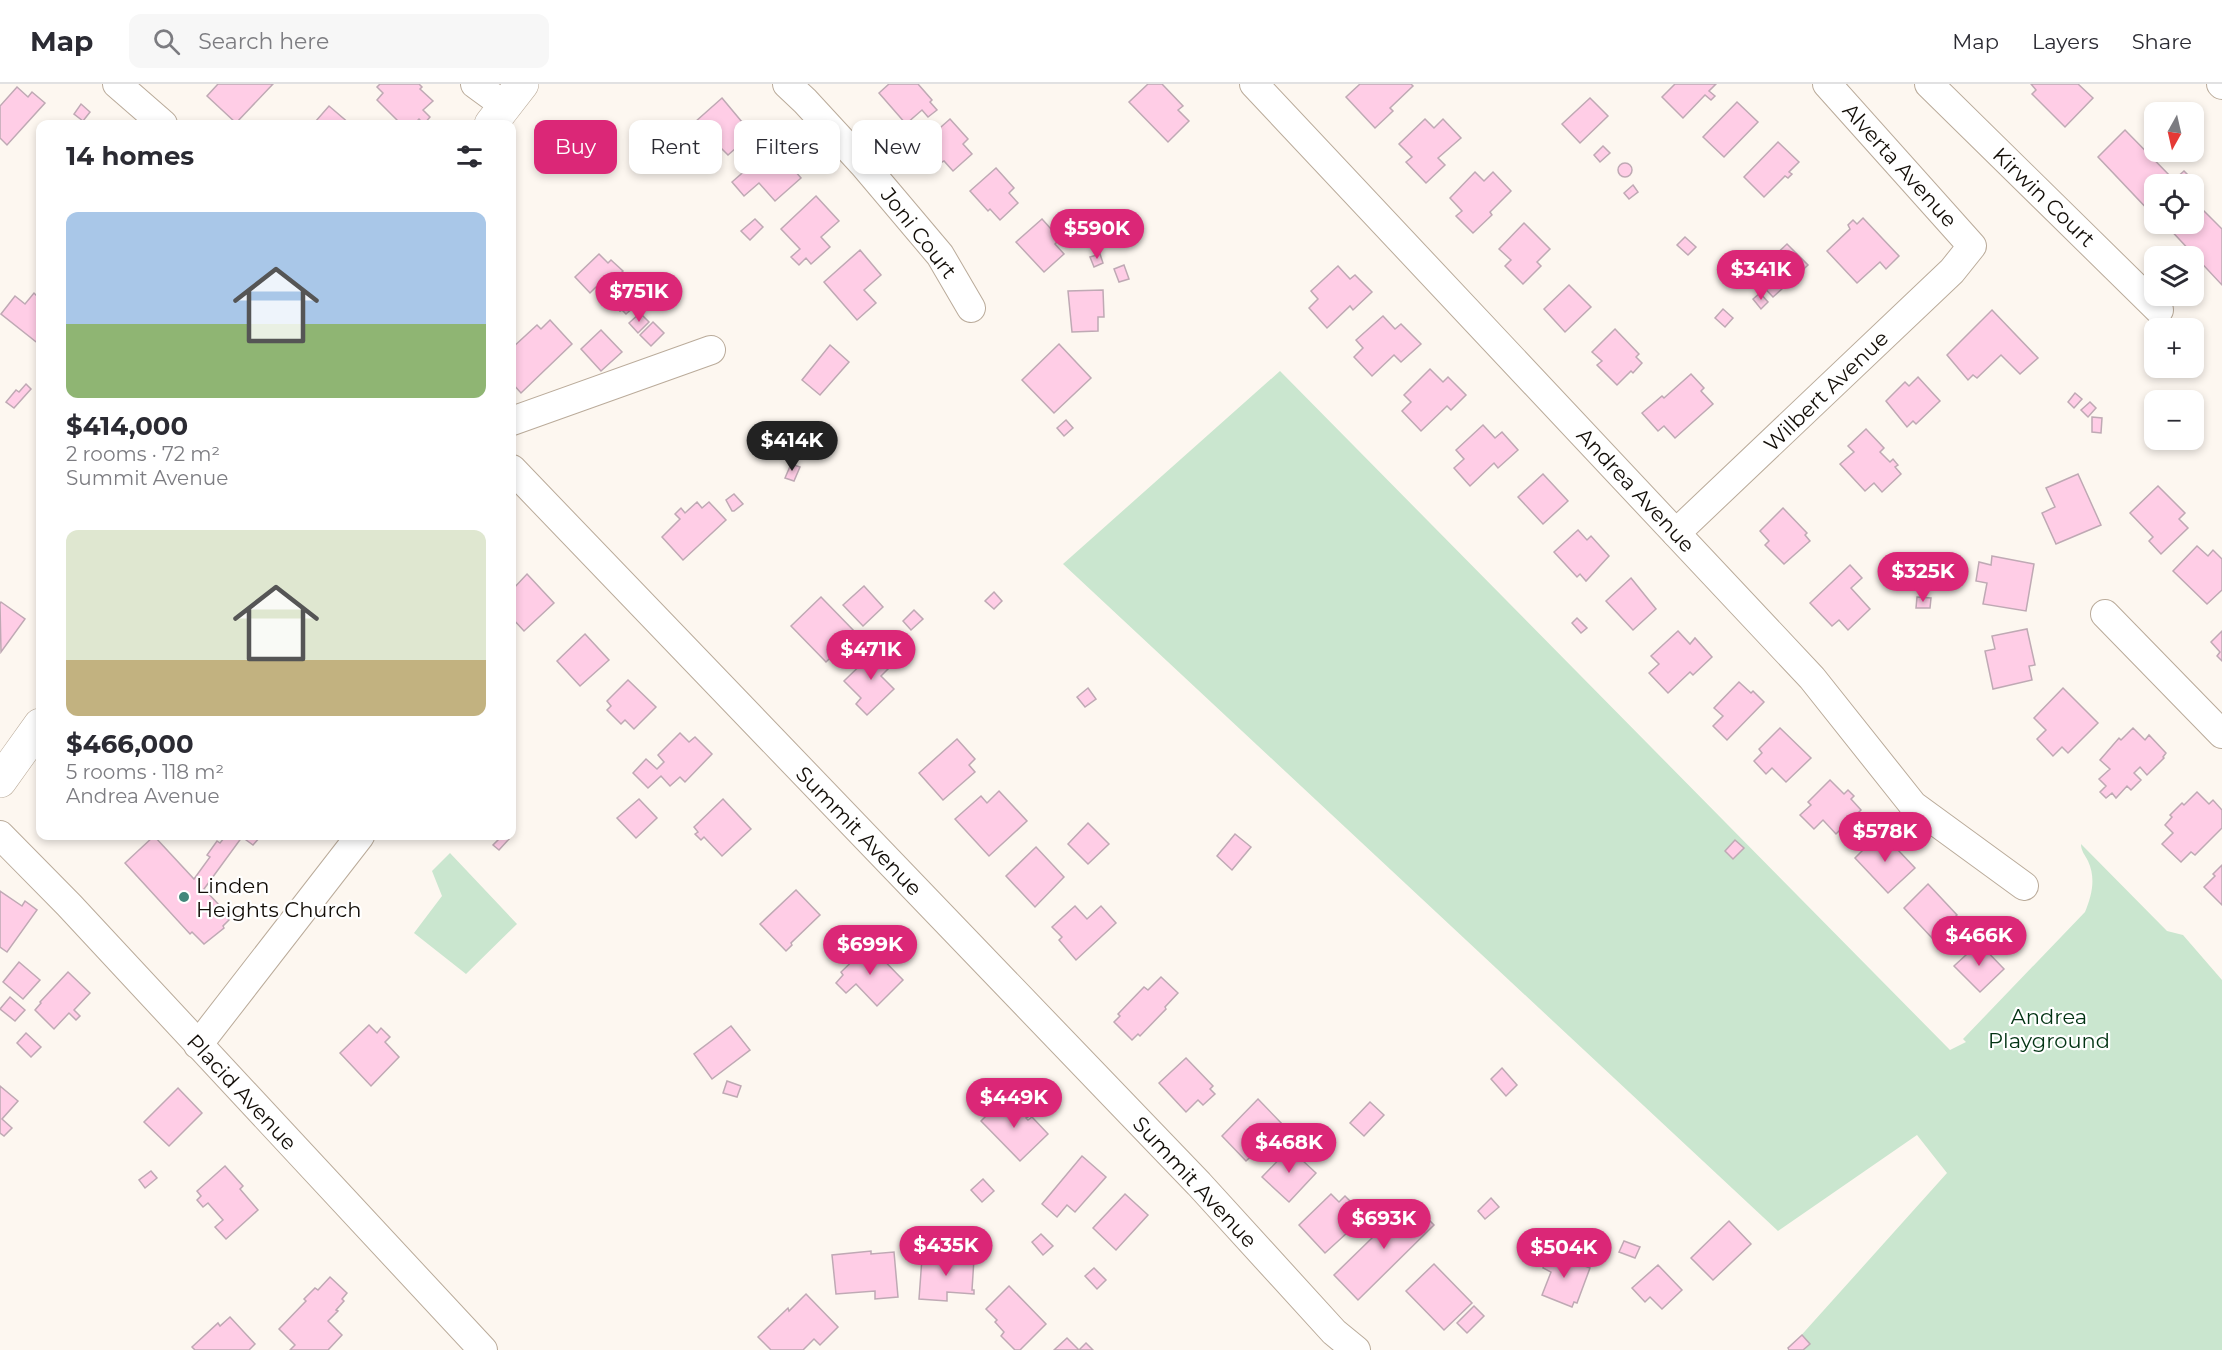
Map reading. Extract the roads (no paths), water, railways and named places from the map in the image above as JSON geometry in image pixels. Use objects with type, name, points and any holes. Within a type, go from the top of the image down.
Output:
[{"type":"main road","points":[[0,781],[36,731]]},
{"type":"street","points":[[117,84],[158,120]]},
{"type":"street","points":[[475,84],[506,105]]},
{"type":"street","name":"Joni Court","points":[[787,84],[805,100],[864,165],[933,246],[952,273],[971,308]]},
{"type":"street","name":"Andrea Avenue","points":[[1254,84],[1812,678],[1913,805],[2024,886]]},
{"type":"street","name":"Alverta Avenue","points":[[1827,84],[1972,246]]},
{"type":"street","name":"Kirwin Court","points":[[1929,84],[2159,310]]},
{"type":"street","name":"Wilbert Avenue","points":[[1676,533],[1952,271],[1972,246]]},
{"type":"street","points":[[516,420],[711,350]]},
{"type":"street","name":"Summit Avenue","points":[[516,473],[1199,1184],[1334,1332],[1356,1350]]},
{"type":"street","points":[[2105,614],[2222,734]]},
{"type":"street","name":"Placid Avenue","points":[[0,835],[483,1350]]},
{"type":"street","points":[[198,1045],[357,840]]},
{"type":"place","name":"Linden Heights Church","points":[[184,897]]},
{"type":"park label","name":"Andrea Playground","points":[[2049,1028]]}]
